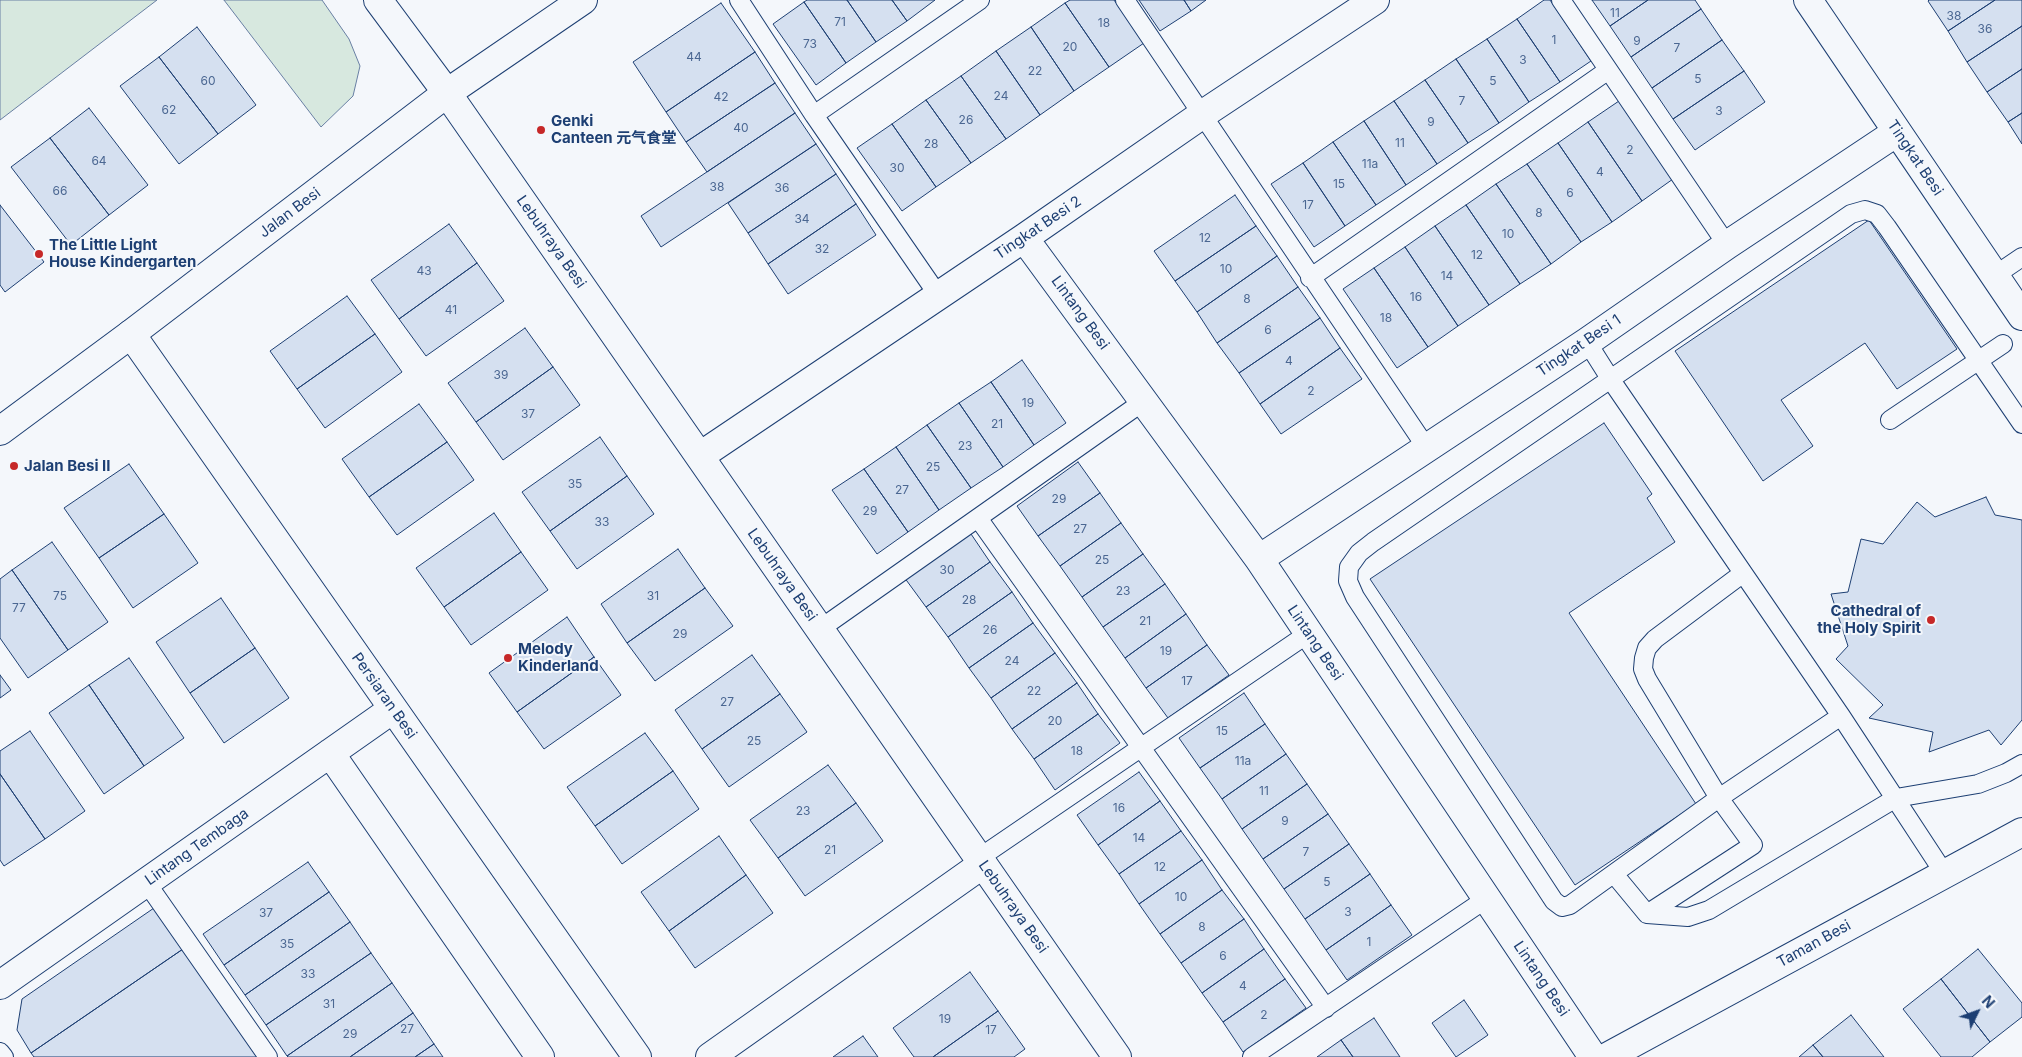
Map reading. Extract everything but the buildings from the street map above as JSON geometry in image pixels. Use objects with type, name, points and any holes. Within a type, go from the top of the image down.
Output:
[{"type":"street","name":"Lebuhraya Besi","points":[[378,0],[389,18],[447,92],[1117,1057]]},
{"type":"street","name":"Jalan Besi","points":[[0,431],[131,334],[447,92],[583,0]]},
{"type":"street","name":"Tingkat Besi 2","points":[[700,456],[1024,238],[1202,114],[1375,0]]},
{"type":"street","name":"Tingkat Besi","points":[[1808,0],[2022,316]]},
{"type":"street","name":"Tingkat Besi 1","points":[[1259,559],[1587,342],[1726,245],[1897,132]]},
{"type":"street","name":"Lintang Besi","points":[[1024,238],[1259,559],[1593,1057]]},
{"type":"street","name":"Persiaran Besi","points":[[131,334],[637,1057]]},
{"type":"street","name":"Lintang Tembaga","points":[[0,985],[393,709]]},
{"type":"street","points":[[330,754],[540,1057]]},
{"type":"street","name":"Taman Besi","points":[[1607,1057],[2022,832]]},
{"type":"street","points":[[710,1057],[981,861]]},
{"type":"lane","points":[[739,0],[814,115],[938,295]]},
{"type":"lane","points":[[814,115],[980,0]]},
{"type":"lane","points":[[1125,0],[1310,278],[1426,447]]},
{"type":"lane","points":[[1561,0],[1726,245]]},
{"type":"lane","points":[[1310,278],[1608,71]]},
{"type":"lane","points":[[1841,716],[1719,798],[1614,874],[1570,904],[1562,907],[1554,901],[1355,596],[1348,581],[1349,567],[1359,553],[1851,214],[1865,210],[1877,214],[1887,226],[1977,361],[2022,424]]},
{"type":"lane","points":[[1994,276],[2022,257]]},
{"type":"lane","points":[[1587,342],[1742,574],[1841,716],[1944,873]]},
{"type":"lane","points":[[1890,420],[2003,344]]},
{"type":"lane","points":[[820,629],[1144,401]]},
{"type":"lane","points":[[978,518],[1326,1008]]},
{"type":"lane","points":[[1647,914],[1753,845],[1719,798],[1647,680],[1643,669],[1644,658],[1648,648],[1655,639],[1742,574]]},
{"type":"lane","points":[[981,861],[1309,633]]},
{"type":"lane","points":[[1614,874],[1647,914],[1688,917],[1709,910],[1896,798],[1978,784],[2006,773],[2022,764]]},
{"type":"lane","points":[[146,882],[268,1057]]},
{"type":"lane","points":[[1252,1057],[1486,899]]},
{"type":"lane","points":[[0,1052],[4,1057]]},
{"type":"shaded area","points":[[0,0],[157,0],[0,120]]},
{"type":"shaded area","points":[[224,0],[322,0],[349,39],[360,66],[353,96],[321,127]]},
{"type":"place","name":"Genki Canteen 元气食堂","points":[[541,130]]},
{"type":"place","name":"The Little Light House Kindergarten","points":[[39,254]]},
{"type":"place","name":"Jalan Besi II","points":[[14,466]]},
{"type":"place","name":"Cathedral of the Holy Spirit","points":[[1931,620]]},
{"type":"place","name":"Melody Kinderland","points":[[508,658]]}]
